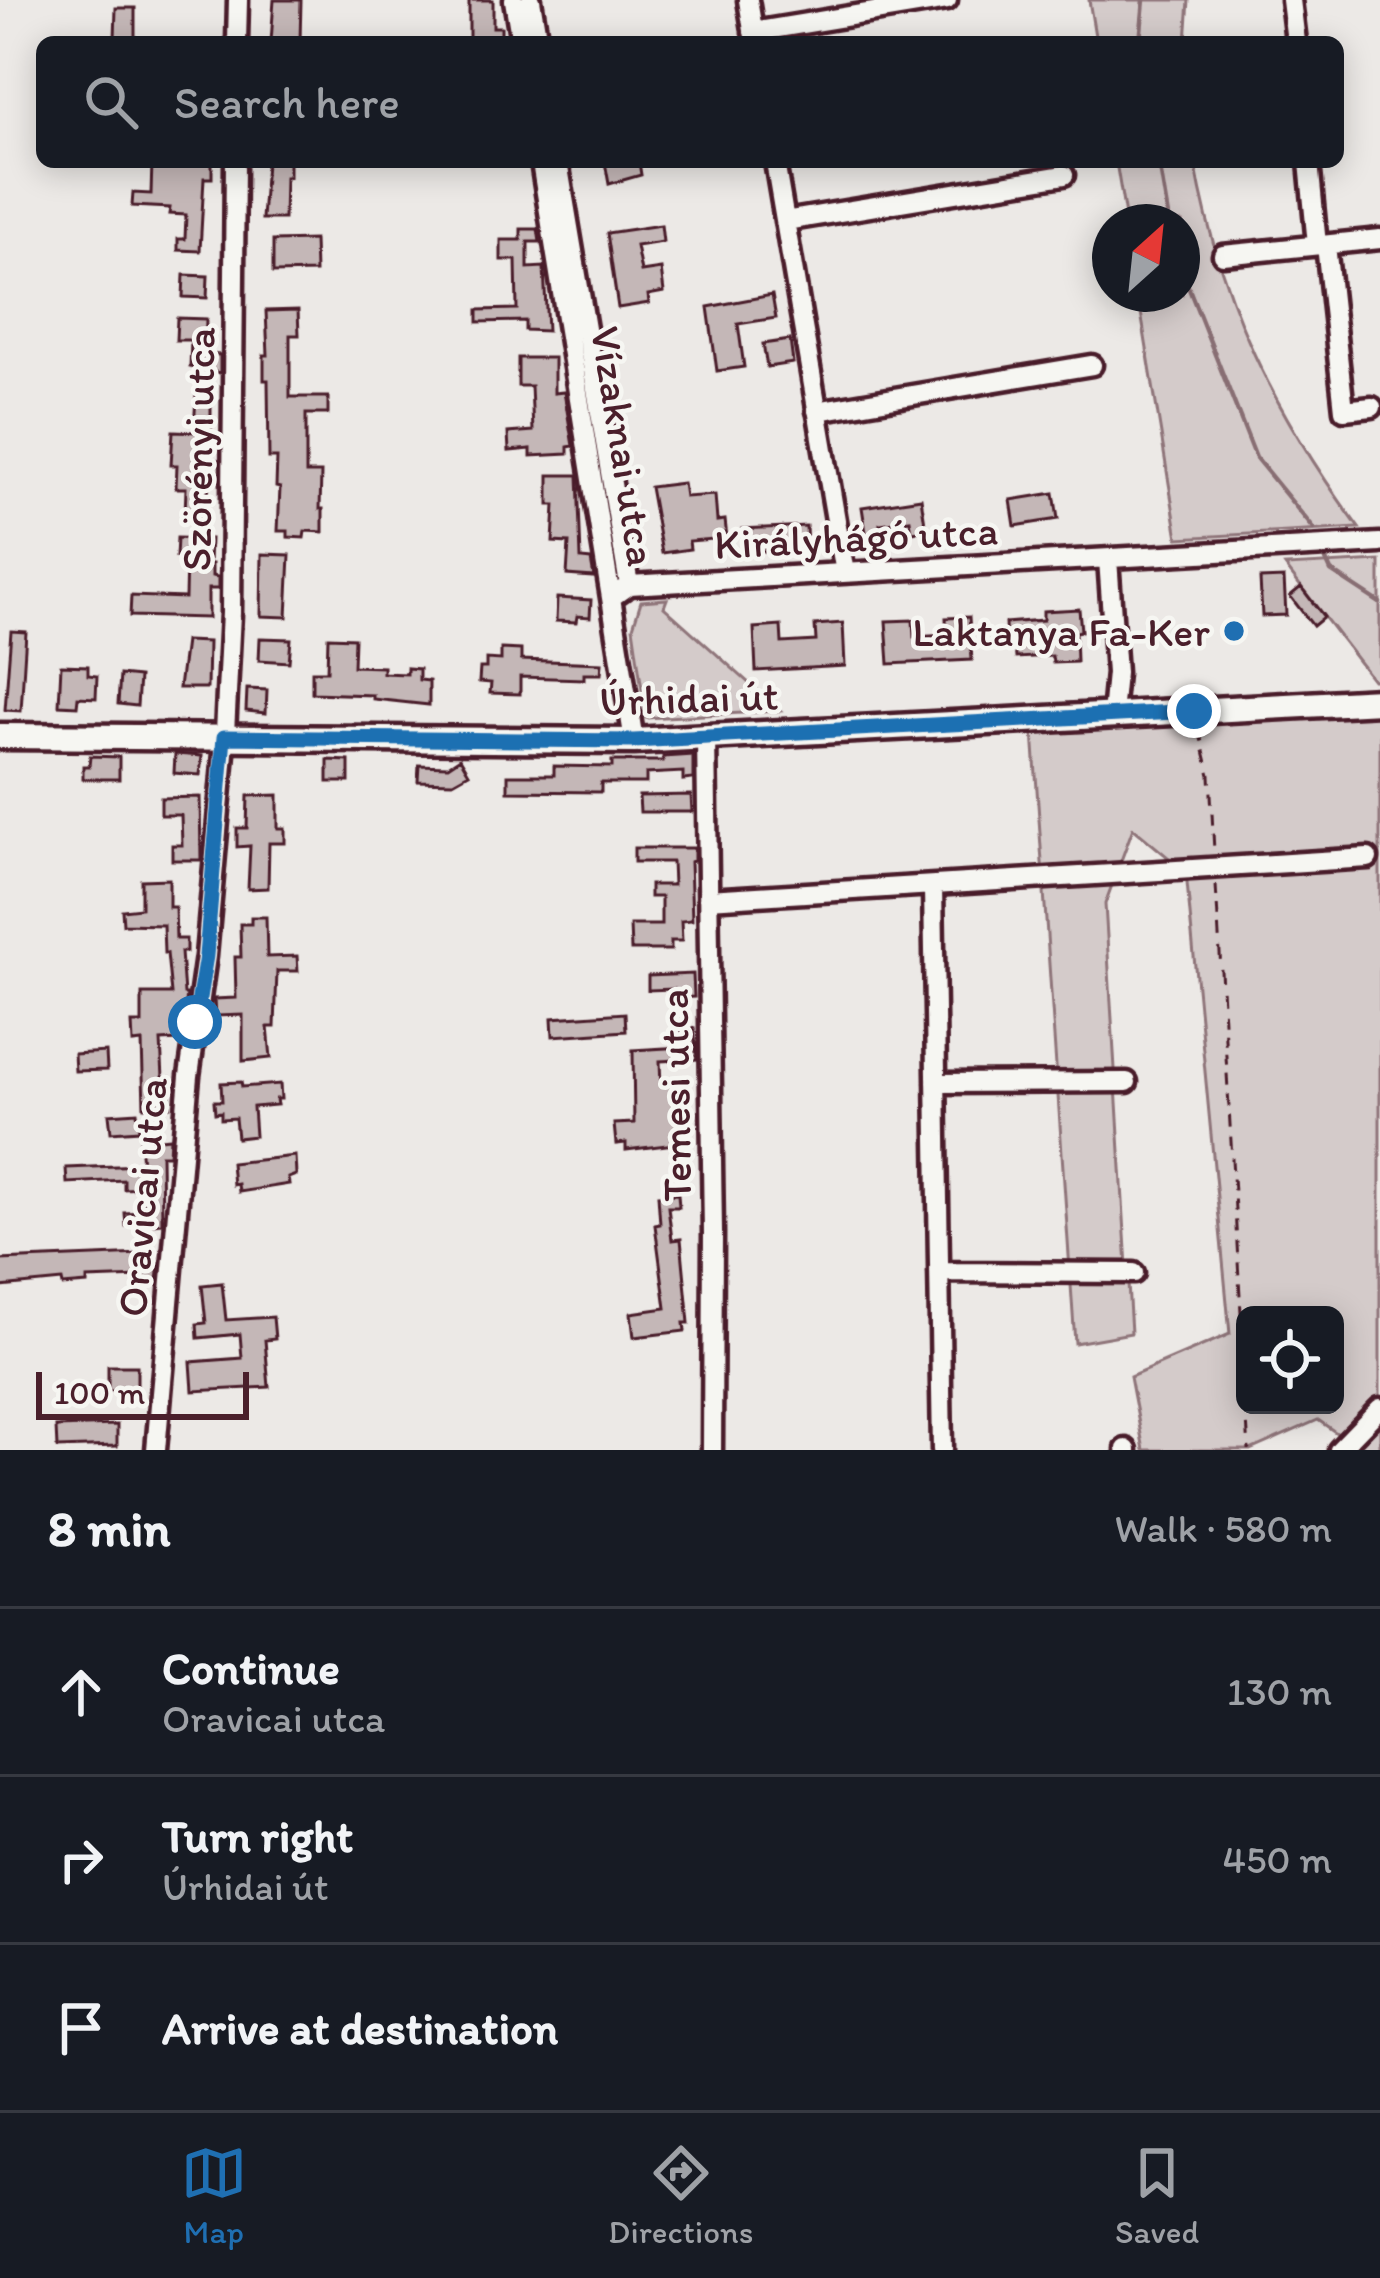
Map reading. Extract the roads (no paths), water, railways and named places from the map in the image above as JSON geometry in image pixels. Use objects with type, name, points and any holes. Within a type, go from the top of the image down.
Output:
[{"type":"main road","name":"Úrhidai út","points":[[0,736],[634,741],[1380,701]]},
{"type":"street","points":[[237,36],[238,0]]},
{"type":"street","points":[[514,0],[520,36]]},
{"type":"street","points":[[531,0],[537,36]]},
{"type":"street","points":[[748,0],[754,36]]},
{"type":"street","points":[[759,36],[947,0]]},
{"type":"street","points":[[1291,0],[1295,36]]},
{"type":"street","name":"Szörényi utca","points":[[224,737],[232,590],[235,168]]},
{"type":"street","name":"Vízaknai utca","points":[[543,168],[634,741]]},
{"type":"street","points":[[559,168],[629,585],[612,597]]},
{"type":"street","points":[[777,168],[845,573]]},
{"type":"street","points":[[1310,168],[1343,410],[1372,407]]},
{"type":"street","points":[[785,221],[1064,175]]},
{"type":"street","points":[[1223,255],[1380,239]]},
{"type":"street","points":[[817,411],[1093,365]]},
{"type":"street","name":"Királyhágó utca","points":[[629,585],[1380,543]]},
{"type":"street","points":[[1108,559],[1122,715]]},
{"type":"street","name":"Oravicai utca","points":[[156,1450],[224,737]]},
{"type":"street","name":"Temesi utca","points":[[706,738],[712,1450]]},
{"type":"street","points":[[708,899],[1368,858]]},
{"type":"street","points":[[933,887],[942,1450]]},
{"type":"street","points":[[936,1083],[1127,1082]]},
{"type":"street","points":[[939,1272],[1134,1273]]},
{"type":"street","points":[[1339,1450],[1380,1408]]},
{"type":"waterway","points":[[1141,36],[1144,0]]},
{"type":"waterway","points":[[1160,168],[1166,204]]},
{"type":"waterway","points":[[1198,312],[1256,458],[1314,529]]},
{"type":"waterway","points":[[1326,560],[1331,571],[1380,603]]},
{"type":"place","name":"Laktanya Fa-Ker","points":[[1234,631]]}]
